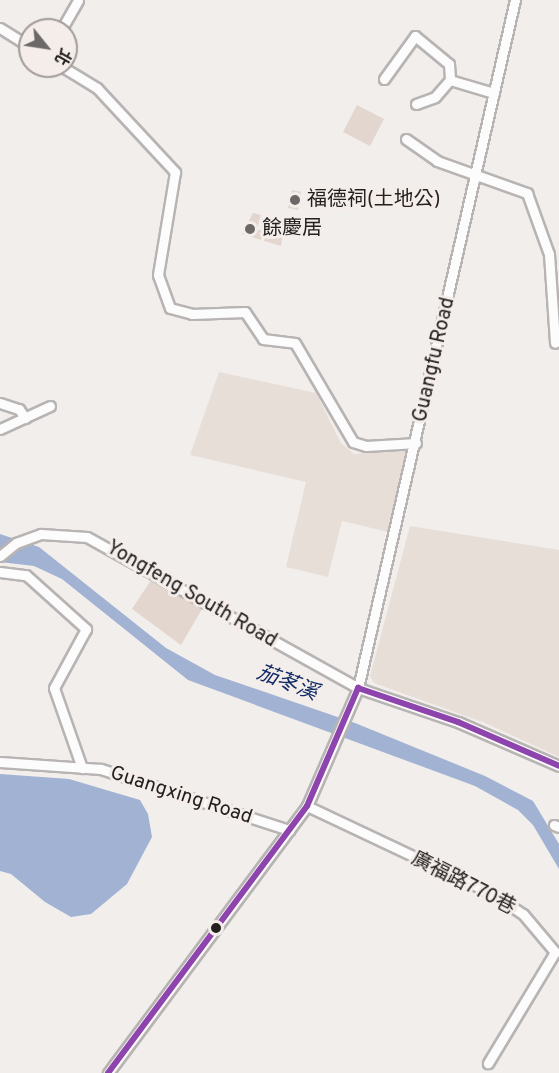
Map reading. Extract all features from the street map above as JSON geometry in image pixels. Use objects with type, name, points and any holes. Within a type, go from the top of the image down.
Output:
[{"type":"street","points":[[68,18],[78,0]]},
{"type":"street","name":"Guangfu Road","points":[[307,806],[338,740],[358,688],[416,443],[515,0]]},
{"type":"street","points":[[0,28],[18,39]]},
{"type":"street","points":[[384,79],[415,36],[449,64],[450,80],[435,97],[416,104]]},
{"type":"street","points":[[78,76],[97,88],[175,172],[158,275],[170,308],[192,314],[245,312],[263,339],[295,343],[352,442],[366,446],[416,443]]},
{"type":"street","points":[[450,80],[494,93]]},
{"type":"street","points":[[406,139],[437,161],[527,193],[549,254],[555,344]]},
{"type":"street","points":[[0,403],[19,409],[25,418]]},
{"type":"street","points":[[0,429],[50,406]]},
{"type":"street","name":"Yongfeng South Road","points":[[0,556],[16,543],[41,534],[87,537],[358,688],[458,722],[559,766]]},
{"type":"street","points":[[0,572],[26,574],[86,629],[54,688],[82,768]]},
{"type":"street","name":"Guangxing Road","points":[[0,762],[82,768],[132,777],[289,830]]},
{"type":"street","points":[[108,1073],[307,806]]},
{"type":"street","name":"廣福路770巷","points":[[307,806],[493,894],[523,914],[555,952],[488,1063]]},
{"type":"shaded area","points":[[219,372],[316,393],[341,443],[354,454],[407,449],[388,532],[342,521],[328,577],[286,567],[306,482],[190,455]]},
{"type":"shaded area","points":[[410,526],[559,550],[559,757],[485,723],[374,683],[370,676]]},
{"type":"water","points":[[0,534],[39,547],[166,648],[215,675],[355,723],[485,776],[533,801],[559,844],[559,869],[533,825],[518,810],[475,786],[188,680],[62,579],[34,566],[0,562]]},
{"type":"water","points":[[0,774],[69,779],[140,800],[148,814],[152,837],[127,884],[91,914],[71,917],[45,902],[11,874],[0,871]]},
{"type":"building","points":[[357,105],[384,119],[370,146],[343,132]]},
{"type":"building","name":"福德祠(土地公)","points":[[292,190],[301,192],[298,210],[288,208]]},
{"type":"building","name":"餘慶居","points":[[253,213],[261,215],[257,229],[270,234],[275,218],[284,221],[281,246],[242,234]]},
{"type":"building","points":[[151,580],[202,609],[181,645],[132,609]]},
{"type":"transit line","points":[[358,688],[458,722],[559,766]]},
{"type":"transit line","points":[[108,1073],[307,806],[358,688]]},
{"type":"place","name":"福德祠(土地公)","points":[[295,200]]},
{"type":"place","name":"餘慶居","points":[[250,229]]},
{"type":"water label","name":"茄苳溪","points":[[287,684]]}]
